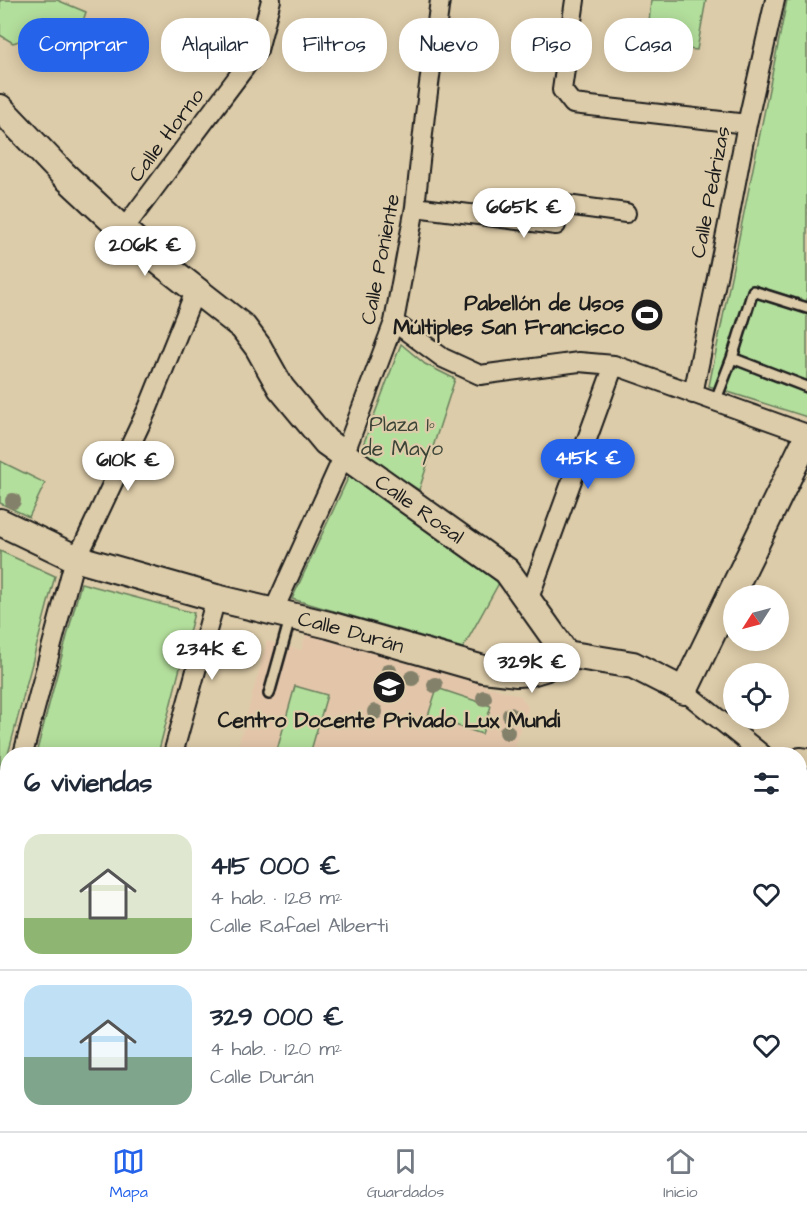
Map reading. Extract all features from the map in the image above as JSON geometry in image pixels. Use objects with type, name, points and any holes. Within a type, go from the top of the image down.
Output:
[{"type":"street","name":"Calle Horno","points":[[123,230],[258,50],[271,0]]},
{"type":"street","name":"Calle Poniente","points":[[282,614],[394,322],[415,207],[440,0]]},
{"type":"street","points":[[575,0],[562,90],[573,104],[747,124]]},
{"type":"street","name":"Calle Pedrizas","points":[[693,394],[747,124],[775,0]]},
{"type":"street","name":"Calle Rosal","points":[[0,108],[63,174],[123,230],[243,327],[281,388],[326,442],[507,571],[566,654]]},
{"type":"street","points":[[415,207],[556,225],[559,204],[626,213]]},
{"type":"street","points":[[25,747],[75,558],[84,544],[148,408],[196,289]]},
{"type":"street","points":[[394,322],[442,358],[480,375],[579,362],[614,365],[807,436],[684,692]]},
{"type":"street","points":[[528,601],[614,365]]},
{"type":"street","name":"Calle Durán","points":[[0,522],[75,558],[483,669],[517,673],[531,672],[544,668],[566,654]]},
{"type":"street","points":[[175,747],[216,598]]},
{"type":"street","points":[[566,654],[633,665],[684,692],[753,747]]},
{"type":"lane","points":[[715,402],[732,358],[753,291],[807,308]]},
{"type":"lane","points":[[732,358],[807,387]]},
{"type":"lane","points":[[269,694],[282,614]]},
{"type":"shaded area","name":"Centro Docente Privado Lux Mundi","points":[[306,634],[521,696],[528,707],[515,747],[238,747],[267,641],[301,650]]},
{"type":"green space","points":[[0,0],[57,0],[86,12],[84,18],[18,18],[18,41],[13,43],[0,35]]},
{"type":"green space","points":[[651,0],[706,0],[697,50],[693,50],[693,18],[649,18]]},
{"type":"green space","points":[[787,0],[807,0],[807,417],[709,386]]},
{"type":"green space","name":"Plaza 1º de Mayo","points":[[401,344],[425,364],[455,379],[419,490],[360,453]]},
{"type":"green space","points":[[0,461],[45,483],[29,517],[0,503]]},
{"type":"green space","points":[[349,476],[499,583],[463,648],[292,599]]},
{"type":"green space","points":[[0,551],[55,576],[10,747],[0,747]]},
{"type":"green space","points":[[81,583],[194,613],[160,747],[38,747]]},
{"type":"green space","points":[[295,686],[327,695],[312,747],[278,747]]},
{"type":"green space","points":[[437,688],[491,706],[482,734],[428,716]]},
{"type":"place","name":"Pabellón de Usos Múltiples San Francisco","points":[[647,315]]},
{"type":"place","name":"Centro Docente Privado Lux Mundi","points":[[389,687]]}]
